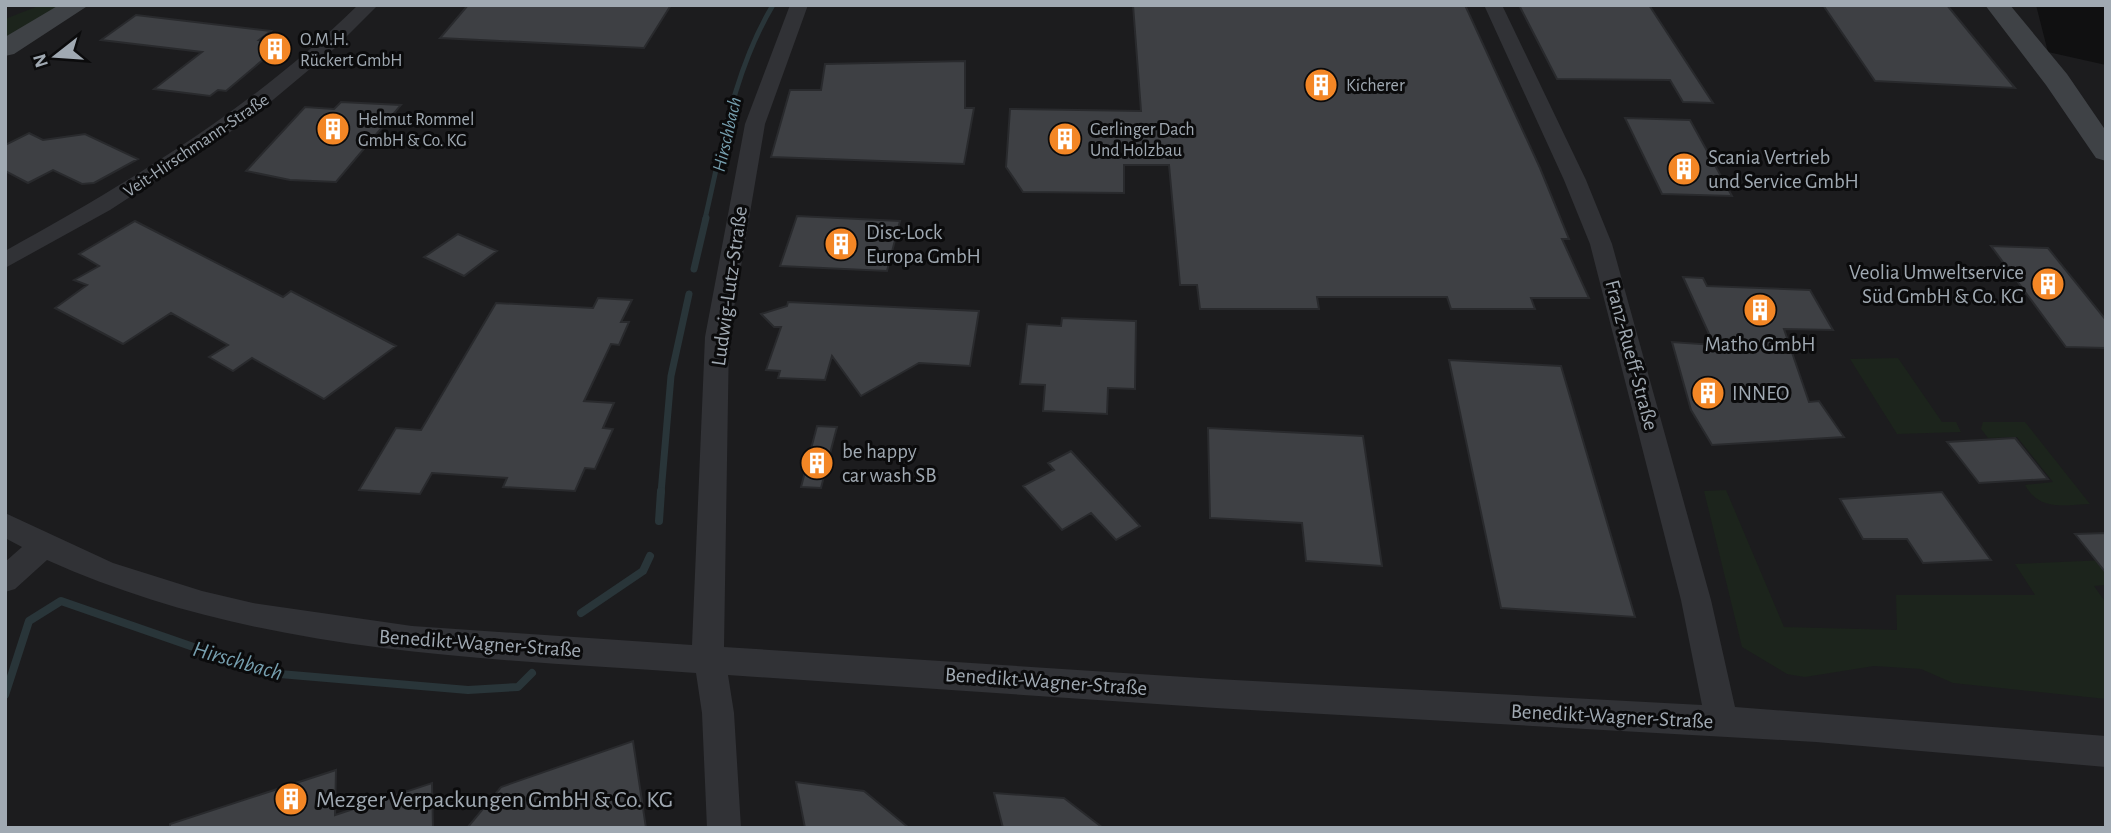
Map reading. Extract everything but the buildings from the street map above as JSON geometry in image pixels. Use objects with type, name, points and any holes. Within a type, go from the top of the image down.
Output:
[{"type":"street","points":[[5,48],[77,5]]},
{"type":"street","name":"Veit-Hirschmann-Straße","points":[[5,261],[110,203],[229,126],[322,53],[369,5]]},
{"type":"street","name":"Ludwig-Lutz-Straße","points":[[724,828],[718,713],[707,640],[717,337],[755,124],[799,5]]},
{"type":"street","name":"Franz-Rueff-Straße","points":[[1493,5],[1575,180],[1601,244],[1696,600],[1722,722]]},
{"type":"street","points":[[1997,5],[2057,80],[2106,152]]},
{"type":"street","name":"Benedikt-Wagner-Straße","points":[[5,524],[43,546],[106,574],[215,610],[338,631],[412,639],[1293,698],[1722,722],[2021,743],[2106,752]]},
{"type":"street","points":[[5,580],[43,546]]},
{"type":"shaded area","points":[[5,5],[2036,5],[2048,52],[2106,65],[2106,828],[5,828]]},
{"type":"shaded area","points":[[41,5],[69,5],[5,42],[5,19]]},
{"type":"shaded area","points":[[1898,358],[1942,422],[1956,422],[1961,432],[1897,434],[1850,359]]},
{"type":"shaded area","points":[[1983,422],[2025,422],[2090,504],[2053,505],[2037,499],[2025,485],[2053,482],[2017,437],[1988,438],[1981,429]]},
{"type":"shaded area","points":[[1726,490],[1784,627],[1897,630],[1896,595],[2035,595],[2015,564],[2106,560],[2106,585],[2094,586],[2106,603],[2106,699],[1953,683],[1921,669],[1874,666],[1805,677],[1787,674],[1742,647],[1704,491]]},
{"type":"waterway","name":"Hirschbach","points":[[705,219],[739,82],[748,56],[773,5]]},
{"type":"waterway","name":"Hirschbach","points":[[694,269],[706,218]]},
{"type":"waterway","name":"Hirschbach","points":[[661,493],[671,376],[689,294]]},
{"type":"waterway","name":"Hirschbach","points":[[659,521],[661,491]]},
{"type":"waterway","name":"Hirschbach","points":[[581,613],[643,571],[650,556]]},
{"type":"waterway","name":"Hirschbach","points":[[5,695],[29,621],[61,601],[268,673],[468,690],[518,687],[532,673]]},
{"type":"place","name":"O.M.H. Rückert GmbH","points":[[275,49]]},
{"type":"place","name":"Kicherer","points":[[1321,85]]},
{"type":"place","name":"Helmut Rommel GmbH & Co. KG","points":[[333,129]]},
{"type":"place","name":"Gerlinger Dach Und Holzbau","points":[[1065,139]]},
{"type":"place","name":"Scania Vertrieb und Service GmbH","points":[[1684,169]]},
{"type":"place","name":"Disc-Lock Europa GmbH","points":[[841,244]]},
{"type":"place","name":"Veolia Umweltservice Süd GmbH & Co. KG","points":[[2048,284]]},
{"type":"place","name":"Matho GmbH","points":[[1760,310]]},
{"type":"place","name":"INNEO","points":[[1708,393]]},
{"type":"place","name":"be happy car wash SB","points":[[817,463]]},
{"type":"place","name":"Mezger Verpackungen GmbH & Co. KG","points":[[291,799]]}]
